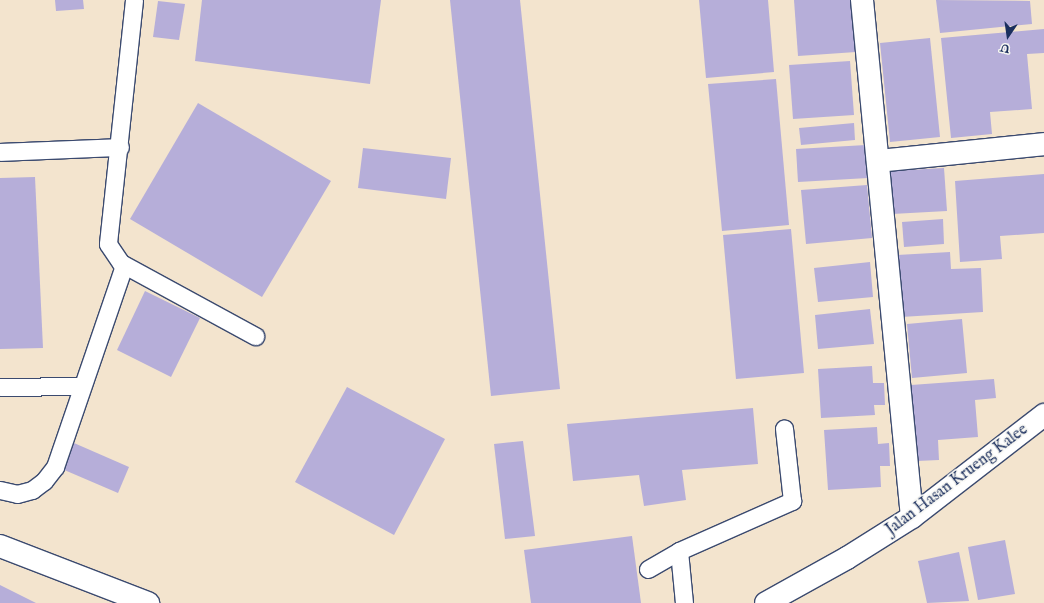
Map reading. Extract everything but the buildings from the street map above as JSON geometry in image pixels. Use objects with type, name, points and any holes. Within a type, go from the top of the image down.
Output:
[{"type":"street","points":[[862,0],[912,517]]},
{"type":"street","points":[[878,161],[1044,144]]},
{"type":"street","name":"Jalan Hasan Krueng Kalee","points":[[766,603],[847,558],[912,517],[1044,415]]},
{"type":"street","points":[[0,546],[148,603]]},
{"type":"lane","points":[[134,0],[120,147],[108,244],[124,265],[255,336]]},
{"type":"lane","points":[[0,152],[120,147]]},
{"type":"lane","points":[[0,490],[18,494],[32,490],[44,481],[54,467],[124,265]]},
{"type":"lane","points":[[0,387],[82,386]]},
{"type":"lane","points":[[648,569],[679,550],[792,501],[784,428]]},
{"type":"lane","points":[[679,550],[684,603]]}]
